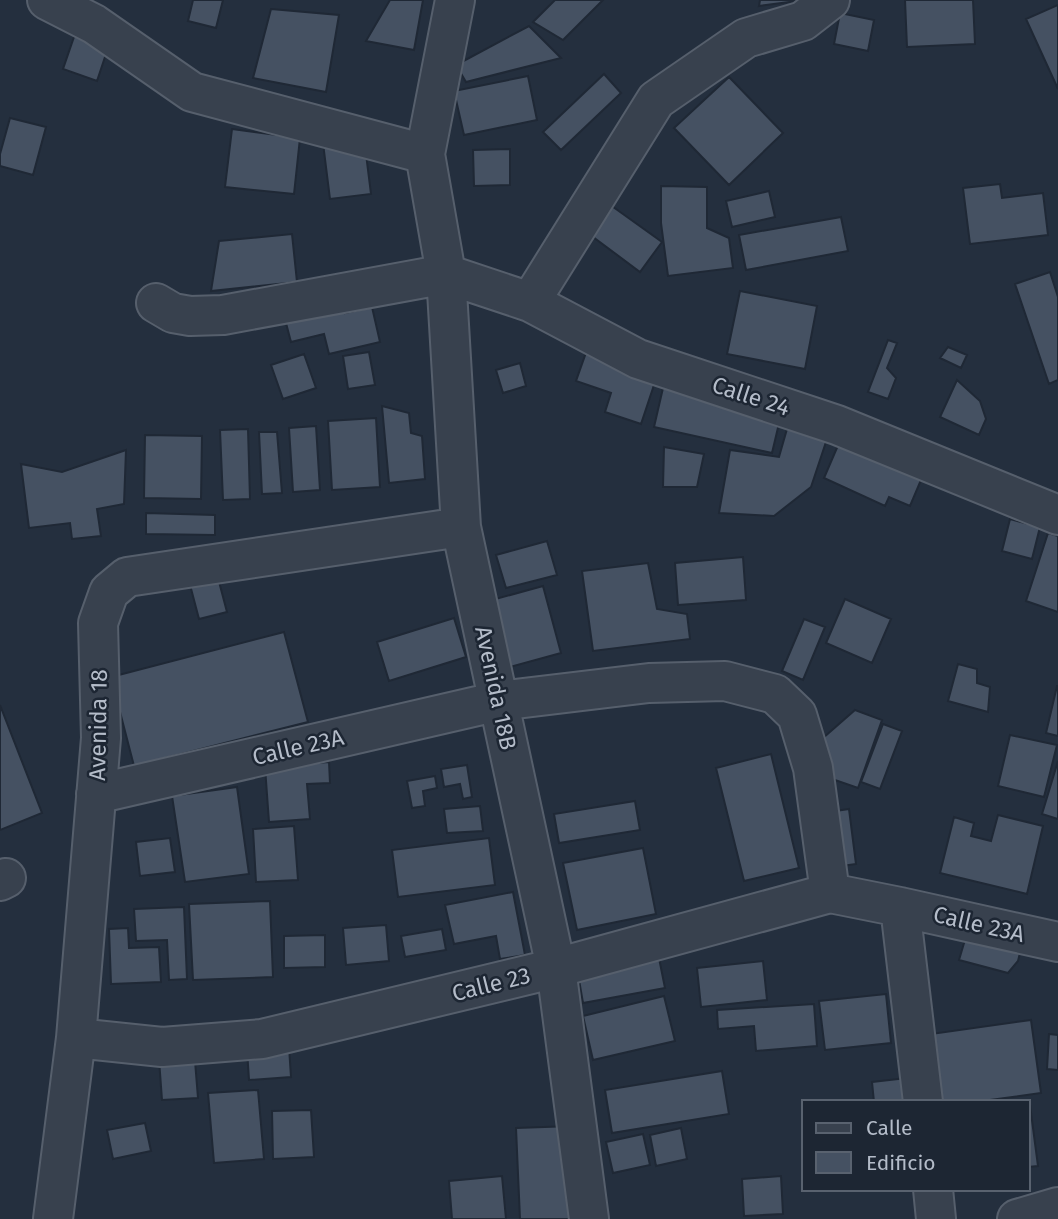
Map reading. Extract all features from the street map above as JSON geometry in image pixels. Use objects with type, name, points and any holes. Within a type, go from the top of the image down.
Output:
[{"type":"street","points":[[47,0],[94,24],[191,92],[425,154],[455,0]]},
{"type":"street","points":[[530,302],[656,100],[746,38],[803,21],[830,0]]},
{"type":"street","name":"Avenida 18B","points":[[425,154],[446,274],[461,527],[556,968],[589,1219]]},
{"type":"street","points":[[156,303],[173,313],[223,316],[446,274]]},
{"type":"street","name":"Calle 24","points":[[446,274],[530,302],[638,359],[837,425],[1058,515]]},
{"type":"street","name":"Avenida 18","points":[[53,1219],[76,1038],[101,738],[98,624],[109,592],[127,577],[461,527]]},
{"type":"street","points":[[499,701],[649,683],[725,681],[775,694],[797,715],[813,768],[830,894]]},
{"type":"street","name":"Calle 23A","points":[[96,794],[499,701]]},
{"type":"street","name":"Calle 23","points":[[76,1038],[162,1047],[262,1040],[556,968],[830,894],[900,906]]},
{"type":"street","points":[[900,906],[923,1100]]},
{"type":"street","name":"Calle 23A","points":[[900,906],[1058,942]]},
{"type":"street","points":[[933,1191],[936,1219]]},
{"type":"street","points":[[1017,1219],[1058,1207]]},
{"type":"building","points":[[193,0],[223,0],[216,28],[188,21]]},
{"type":"building","points":[[390,0],[423,0],[414,50],[366,41]]},
{"type":"building","points":[[555,0],[603,0],[563,40],[533,22]]},
{"type":"building","points":[[760,0],[796,0],[797,1],[759,6]]},
{"type":"building","points":[[905,0],[973,0],[975,44],[907,47]]},
{"type":"building","points":[[1058,5],[1058,89],[1026,19]]},
{"type":"building","points":[[271,9],[339,15],[326,92],[253,78]]},
{"type":"building","points":[[840,13],[874,20],[868,51],[834,44]]},
{"type":"building","points":[[529,26],[561,58],[466,82],[456,65]]},
{"type":"building","points":[[75,34],[109,45],[97,81],[63,69]]},
{"type":"building","points":[[604,74],[621,93],[561,150],[543,132]]},
{"type":"building","points":[[528,76],[537,120],[464,135],[454,91]]},
{"type":"building","points":[[729,77],[783,133],[729,185],[674,128]]},
{"type":"building","points":[[10,118],[46,127],[33,175],[0,166],[0,154]]},
{"type":"building","points":[[232,129],[300,138],[294,194],[225,187]]},
{"type":"building","points":[[364,138],[371,194],[330,199],[323,143]]},
{"type":"building","points":[[510,149],[510,185],[474,186],[473,150]]},
{"type":"building","points":[[1000,184],[1002,198],[1043,193],[1048,235],[970,244],[963,188]]},
{"type":"building","points":[[661,186],[707,187],[707,228],[729,238],[733,268],[668,276],[661,223]]},
{"type":"building","points":[[769,191],[775,217],[732,227],[726,201]]},
{"type":"building","points":[[602,199],[662,242],[640,272],[581,228]]},
{"type":"building","points":[[841,217],[848,251],[746,270],[739,235]]},
{"type":"building","points":[[292,234],[297,282],[211,291],[219,241]]},
{"type":"building","points":[[1050,272],[1058,297],[1058,380],[1049,384],[1015,284]]},
{"type":"building","points":[[740,291],[817,306],[805,369],[727,354]]},
{"type":"building","points":[[340,294],[345,313],[372,307],[380,342],[329,354],[324,334],[291,342],[282,308]]},
{"type":"building","points":[[888,340],[897,343],[887,368],[896,378],[888,399],[868,392]]},
{"type":"building","points":[[588,347],[659,370],[641,424],[605,412],[611,393],[576,381]]},
{"type":"building","points":[[948,347],[967,355],[961,368],[940,358]]},
{"type":"building","points":[[369,352],[375,385],[348,389],[343,356]]},
{"type":"building","points":[[304,354],[316,388],[283,399],[271,365]]},
{"type":"building","points":[[520,363],[526,386],[503,393],[496,370]]},
{"type":"building","points":[[957,380],[980,401],[986,419],[979,435],[940,417]]},
{"type":"building","points":[[663,388],[781,415],[772,453],[654,427]]},
{"type":"building","points":[[382,406],[409,413],[411,433],[422,436],[425,479],[389,483]]},
{"type":"building","points":[[793,408],[831,427],[811,487],[774,516],[719,513],[730,450],[779,457]]},
{"type":"building","points":[[376,418],[380,487],[332,490],[328,421]]},
{"type":"building","points":[[316,426],[320,490],[293,492],[289,428]]},
{"type":"building","points":[[248,429],[250,499],[223,500],[220,430]]},
{"type":"building","points":[[259,432],[277,432],[282,493],[262,494]]},
{"type":"building","points":[[145,435],[202,436],[201,499],[144,498]]},
{"type":"building","points":[[839,443],[921,480],[910,506],[889,497],[885,506],[824,478]]},
{"type":"building","points":[[664,447],[704,454],[697,487],[663,487]]},
{"type":"building","points":[[126,450],[124,504],[97,509],[101,536],[72,539],[70,523],[29,528],[21,464],[62,472]]},
{"type":"building","points":[[146,513],[215,515],[215,535],[146,534]]},
{"type":"building","points":[[1010,519],[1040,527],[1032,559],[1002,551]]},
{"type":"building","points":[[1048,533],[1058,536],[1058,612],[1026,601]]},
{"type":"building","points":[[547,541],[557,575],[506,588],[496,555]]},
{"type":"building","points":[[743,557],[746,600],[678,605],[675,563]]},
{"type":"building","points":[[648,563],[657,609],[687,614],[690,639],[593,651],[582,571]]},
{"type":"building","points":[[217,574],[227,612],[199,619],[189,581]]},
{"type":"building","points":[[543,586],[561,653],[499,670],[481,603]]},
{"type":"building","points":[[845,599],[891,619],[872,663],[826,643]]},
{"type":"building","points":[[454,618],[466,657],[389,681],[377,642]]},
{"type":"building","points":[[804,619],[825,627],[803,680],[782,671]]},
{"type":"building","points":[[284,632],[308,722],[134,766],[111,677]]},
{"type":"building","points":[[958,664],[977,669],[977,683],[990,687],[988,712],[948,701]]},
{"type":"building","points":[[1058,686],[1058,736],[1046,733]]},
{"type":"building","points":[[0,705],[42,813],[0,830]]},
{"type":"building","points":[[855,710],[882,720],[858,788],[806,770],[815,745]]},
{"type":"building","points":[[883,724],[902,731],[880,789],[861,782]]},
{"type":"building","points":[[1010,735],[1057,745],[1044,797],[998,786]]},
{"type":"building","points":[[771,754],[799,868],[744,881],[716,768]]},
{"type":"building","points":[[1058,761],[1058,819],[1042,814]]},
{"type":"building","points":[[329,762],[330,783],[307,784],[310,819],[269,822],[265,767]]},
{"type":"building","points":[[467,765],[472,797],[463,799],[460,784],[444,787],[441,769]]},
{"type":"building","points":[[435,776],[437,788],[423,791],[425,806],[412,808],[407,781]]},
{"type":"building","points":[[237,787],[249,874],[185,882],[172,796]]},
{"type":"building","points":[[635,801],[640,830],[559,843],[554,814]]},
{"type":"building","points":[[480,806],[483,831],[447,833],[444,809]]},
{"type":"building","points":[[849,809],[856,864],[828,868],[822,813]]},
{"type":"building","points":[[998,815],[1043,826],[1027,894],[940,873],[954,817],[974,823],[971,836],[991,841]]},
{"type":"building","points":[[294,826],[298,880],[256,882],[253,829]]},
{"type":"building","points":[[170,838],[175,872],[140,876],[136,842]]},
{"type":"building","points":[[489,838],[495,885],[398,897],[392,850]]},
{"type":"building","points":[[643,848],[656,914],[577,930],[563,863]]},
{"type":"building","points":[[513,892],[525,955],[500,959],[496,936],[454,944],[445,905]]},
{"type":"building","points":[[270,901],[273,977],[193,980],[189,904]]},
{"type":"building","points":[[184,907],[187,979],[169,980],[167,940],[136,941],[134,909]]},
{"type":"building","points":[[386,925],[389,961],[346,965],[343,928]]},
{"type":"building","points":[[128,928],[129,948],[159,947],[161,982],[111,984],[109,929]]},
{"type":"building","points":[[442,929],[446,950],[405,957],[401,936]]},
{"type":"building","points":[[967,933],[1021,949],[1018,961],[1008,973],[959,960]]},
{"type":"building","points":[[325,935],[325,967],[284,968],[284,936]]},
{"type":"building","points":[[659,958],[665,988],[583,1003],[578,974]]},
{"type":"building","points":[[763,961],[767,1000],[701,1007],[697,968]]},
{"type":"building","points":[[886,994],[891,1043],[825,1050],[819,1001]]},
{"type":"building","points":[[664,996],[675,1041],[593,1060],[583,1016]]},
{"type":"building","points":[[814,1004],[817,1046],[756,1051],[754,1026],[718,1029],[717,1010]]},
{"type":"building","points":[[1031,1020],[1041,1093],[990,1100],[941,1100],[931,1034]]},
{"type":"building","points":[[157,1032],[195,1061],[198,1098],[162,1100]]},
{"type":"building","points":[[288,1032],[291,1077],[249,1080],[246,1035]]},
{"type":"building","points":[[1049,1034],[1058,1035],[1058,1070],[1047,1069]]},
{"type":"building","points":[[722,1071],[729,1114],[612,1133],[605,1090]]},
{"type":"building","points":[[907,1078],[910,1100],[874,1100],[872,1082]]},
{"type":"building","points":[[258,1090],[264,1159],[214,1163],[208,1093]]},
{"type":"building","points":[[1030,1105],[1038,1166],[1030,1167]]},
{"type":"building","points":[[311,1110],[314,1157],[273,1159],[272,1111]]},
{"type":"building","points":[[145,1123],[151,1151],[113,1159],[107,1130]]},
{"type":"building","points":[[573,1126],[576,1219],[520,1219],[516,1128]]},
{"type":"building","points":[[681,1128],[687,1159],[656,1166],[650,1135]]},
{"type":"building","points":[[643,1134],[650,1165],[613,1173],[606,1142]]},
{"type":"building","points":[[502,1176],[506,1219],[452,1219],[449,1181]]},
{"type":"building","points":[[781,1176],[783,1214],[744,1216],[742,1179]]}]
